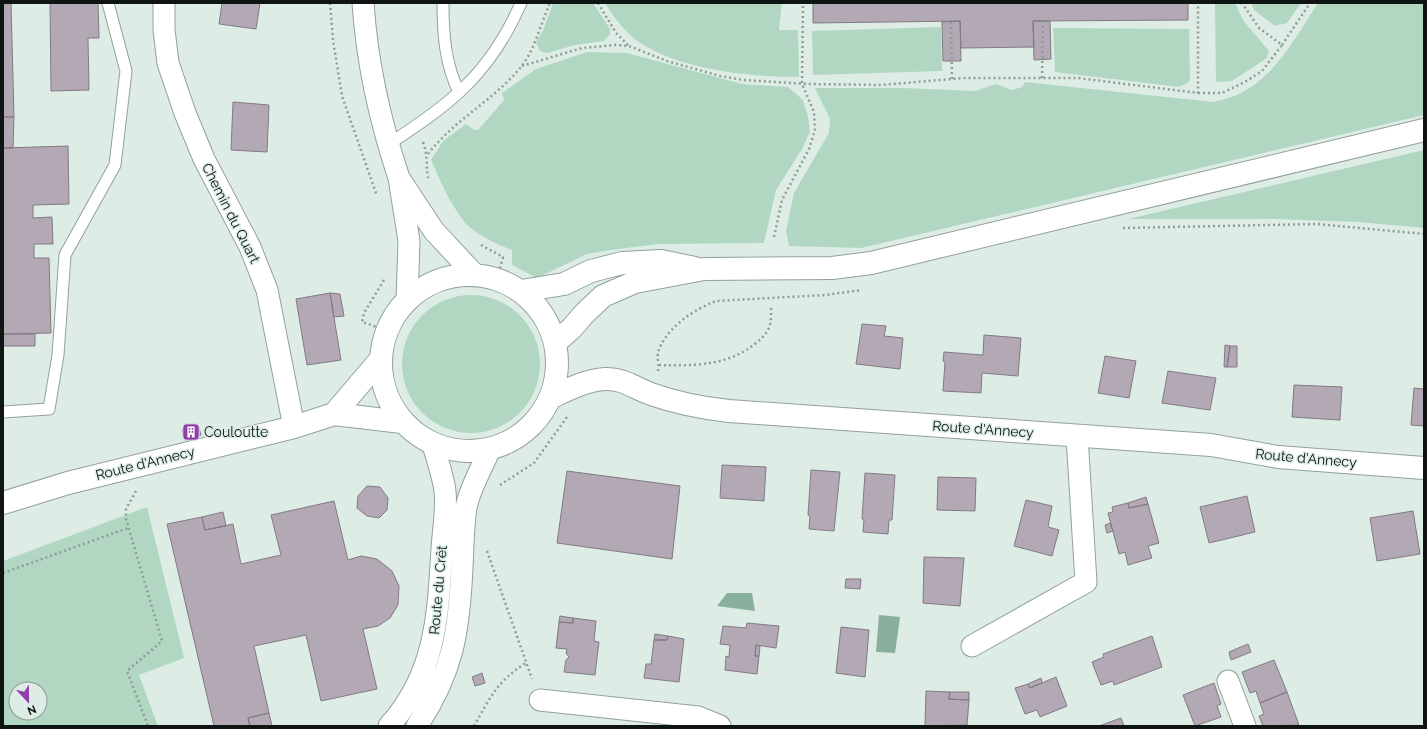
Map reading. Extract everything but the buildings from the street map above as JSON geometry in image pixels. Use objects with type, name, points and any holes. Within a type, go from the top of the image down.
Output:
[{"type":"main road","points":[[555,343],[603,296],[635,282],[704,269],[832,268],[871,263],[1424,130]]},
{"type":"main road","points":[[521,291],[564,284],[592,271],[622,263],[661,260],[704,269]]},
{"type":"main road","points":[[475,275],[497,278],[521,291],[537,306],[548,323],[555,343],[557,368],[556,380],[550,398],[536,421],[515,438],[490,449],[461,451],[433,444],[416,434],[402,422],[390,403],[382,382],[380,360],[386,330],[398,309],[418,290],[443,278],[475,275]]},
{"type":"main road","points":[[334,414],[380,360]]},
{"type":"main road","name":"Route d'Annecy","points":[[550,398],[589,382],[604,379],[628,382],[649,394],[695,406],[728,411],[1211,445],[1278,457],[1424,468]]},
{"type":"main road","name":"Route d'Annecy","points":[[3,503],[68,483],[294,427],[334,414]]},
{"type":"main road","points":[[334,414],[402,422]]},
{"type":"street","name":"Chemin du Quart","points":[[164,3],[164,30],[168,63],[185,113],[204,159],[250,247],[267,290],[294,427]]},
{"type":"street","points":[[363,3],[372,75],[388,145],[399,178],[408,241],[407,300]]},
{"type":"street","points":[[399,178],[434,231],[475,275]]},
{"type":"street","points":[[972,646],[1086,582],[1077,436]]},
{"type":"street","name":"Route du Crêt","points":[[389,726],[407,703],[420,679],[430,654],[436,628],[445,493],[433,444]]},
{"type":"street","name":"Route du Crêt","points":[[417,726],[430,706],[452,655],[458,622],[466,508],[475,482],[490,449]]},
{"type":"street","points":[[1228,682],[1245,726]]},
{"type":"street","points":[[540,700],[698,717],[720,726]]},
{"type":"lane","points":[[3,412],[49,410],[58,355],[65,255],[115,165],[126,71],[108,3]]},
{"type":"lane","points":[[443,3],[443,29],[450,75],[459,92]]},
{"type":"lane","points":[[388,145],[432,116],[471,82],[488,62],[508,30],[521,3]]},
{"type":"path","points":[[330,3],[332,40],[342,96],[379,203]]},
{"type":"path","points":[[428,154],[436,143],[489,99],[522,66],[550,3]]},
{"type":"path","points":[[598,3],[616,33],[629,46],[667,61],[720,76],[802,84],[881,85],[924,83],[952,79],[1078,78],[1198,93],[1222,93],[1245,82],[1262,71],[1282,45],[1310,3]]},
{"type":"path","points":[[774,237],[782,200],[809,149],[815,130],[814,112],[802,84],[803,3]]},
{"type":"path","points":[[1198,3],[1198,93]]},
{"type":"path","points":[[1242,3],[1259,28],[1282,45]]},
{"type":"path","points":[[1042,78],[1043,21]]},
{"type":"path","points":[[951,22],[952,79]]},
{"type":"path","points":[[522,66],[582,48],[629,46]]},
{"type":"path","points":[[1119,228],[1317,224],[1424,234]]},
{"type":"path","points":[[385,277],[364,313],[362,322],[386,330]]},
{"type":"path","points":[[649,394],[658,365],[658,354],[663,342],[672,331],[700,307],[716,301],[825,295],[868,289]]},
{"type":"path","points":[[658,365],[720,362],[736,356],[750,348],[765,335],[771,322],[771,305]]},
{"type":"path","points":[[498,487],[534,463],[571,412]]},
{"type":"path","points":[[144,464],[136,492],[126,509],[128,528],[162,641],[127,671],[148,726]]},
{"type":"path","points":[[3,573],[128,528]]},
{"type":"path","points":[[487,548],[540,700]]},
{"type":"path","points":[[474,726],[501,682],[526,663]]},
{"type":"shaded area","points":[[553,3],[593,3],[610,29],[610,34],[604,41],[575,45],[547,53],[540,51],[536,42],[543,31]]},
{"type":"shaded area","points":[[605,3],[782,3],[779,30],[798,30],[799,77],[780,77],[715,70],[672,58],[653,50],[636,40],[619,23]]},
{"type":"shaded area","points":[[1215,3],[1235,3],[1243,20],[1269,51],[1267,58],[1232,81],[1216,82]]},
{"type":"shaded area","points":[[1251,3],[1301,3],[1287,23],[1275,26],[1254,10]]},
{"type":"shaded area","points":[[1318,3],[1424,3],[1424,115],[861,248],[789,246],[786,231],[794,193],[829,133],[830,119],[815,88],[903,88],[975,91],[996,84],[1012,90],[1022,87],[1025,82],[1213,102],[1237,95],[1250,88],[1263,78],[1284,55]]},
{"type":"shaded area","points":[[941,27],[942,71],[813,75],[812,31]]},
{"type":"shaded area","points":[[1053,28],[1189,29],[1190,80],[1186,84],[1179,87],[1055,72]]},
{"type":"shaded area","points":[[587,52],[627,53],[742,84],[788,87],[803,100],[808,116],[810,132],[802,149],[776,190],[764,243],[659,244],[610,250],[587,254],[537,278],[512,265],[512,250],[486,238],[467,225],[449,198],[431,160],[443,141],[466,124],[474,130],[478,130],[504,100],[502,93],[536,69]]},
{"type":"shaded area","points":[[1424,150],[1424,228],[1359,222],[1275,219],[1128,219]]},
{"type":"shaded area","points":[[471,295],[491,298],[503,303],[520,315],[532,332],[537,344],[540,364],[537,384],[532,396],[520,413],[503,425],[491,430],[471,433],[451,430],[439,425],[422,413],[410,396],[405,384],[402,364],[405,344],[410,332],[422,315],[439,303],[451,298]]},
{"type":"shaded area","points":[[147,507],[184,658],[139,675],[158,726],[3,726],[3,561]]},
{"type":"shaded area","points":[[727,593],[752,593],[755,611],[717,606]]},
{"type":"shaded area","points":[[879,615],[900,617],[895,653],[876,652]]},
{"type":"place","name":"Couloutte","points":[[191,432]]}]
